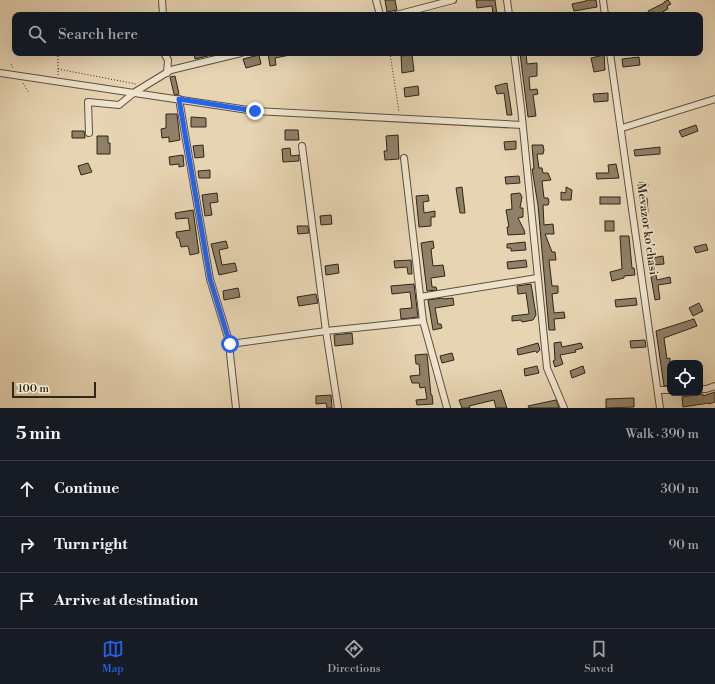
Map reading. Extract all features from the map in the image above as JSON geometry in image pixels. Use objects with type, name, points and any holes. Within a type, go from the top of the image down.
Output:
[{"type":"street","points":[[162,0],[162,12]]},
{"type":"street","points":[[376,0],[379,12]]},
{"type":"street","points":[[407,12],[453,0]]},
{"type":"street","points":[[507,0],[509,12]]},
{"type":"street","points":[[603,0],[605,12]]},
{"type":"street","points":[[166,56],[168,60],[167,73]]},
{"type":"street","points":[[89,133],[88,102],[119,105],[135,92],[171,70],[229,56]]},
{"type":"street","points":[[514,56],[547,368],[564,408]]},
{"type":"street","name":"Mevazor ko'chasi","points":[[610,56],[622,128],[660,408]]},
{"type":"street","points":[[0,73],[255,111],[522,125]]},
{"type":"street","points":[[179,99],[210,279],[230,344],[236,408]]},
{"type":"street","points":[[622,128],[715,99]]},
{"type":"street","points":[[302,146],[326,330],[338,408]]},
{"type":"street","points":[[404,158],[423,321],[447,408]]},
{"type":"street","points":[[420,297],[537,278]]},
{"type":"street","points":[[230,344],[326,330],[423,321]]},
{"type":"street","points":[[703,389],[715,386]]},
{"type":"street","points":[[658,390],[667,390]]},
{"type":"path","points":[[58,56],[58,82]]},
{"type":"path","points":[[390,56],[400,118]]},
{"type":"path","points":[[58,68],[89,76],[147,85]]},
{"type":"path","points":[[18,76],[29,93]]},
{"type":"building","points":[[385,0],[395,0],[397,10],[387,12]]},
{"type":"building","points":[[476,0],[495,0],[497,12],[493,12],[492,6],[477,8]]},
{"type":"building","points":[[586,0],[596,0],[597,7],[574,11],[572,4]]},
{"type":"building","points":[[668,0],[671,4],[667,6],[668,9],[662,12],[648,12],[648,11]]},
{"type":"building","points":[[194,56],[208,56],[195,59]]},
{"type":"building","points":[[259,56],[261,64],[246,68],[243,59]]},
{"type":"building","points":[[268,56],[285,56],[275,58],[276,65],[270,66]]},
{"type":"building","points":[[401,56],[412,56],[414,71],[402,73]]},
{"type":"building","points":[[520,56],[526,56],[527,64],[537,63],[537,76],[529,77],[530,90],[537,89],[538,94],[533,95],[536,116],[528,117]]},
{"type":"building","points":[[604,56],[605,70],[594,72],[591,58]]},
{"type":"building","points":[[639,57],[640,65],[623,67],[622,59]]},
{"type":"building","points":[[175,76],[179,94],[175,95],[170,77]]},
{"type":"building","points":[[507,83],[512,115],[507,115],[504,93],[497,94],[495,86]]},
{"type":"building","points":[[418,86],[419,95],[405,97],[404,88]]},
{"type":"building","points":[[608,93],[608,101],[594,102],[593,94]]},
{"type":"building","points":[[166,114],[177,114],[180,140],[169,142],[169,137],[162,138],[161,129],[166,128]]},
{"type":"building","points":[[191,117],[206,118],[206,127],[191,127]]},
{"type":"building","points":[[696,125],[698,131],[682,137],[679,131]]},
{"type":"building","points":[[285,130],[298,130],[299,140],[285,140]]},
{"type":"building","points":[[72,131],[84,131],[85,138],[72,138]]},
{"type":"building","points":[[398,135],[399,159],[385,160],[384,151],[387,151],[386,136]]},
{"type":"building","points":[[97,136],[108,136],[108,143],[110,143],[110,154],[97,154]]},
{"type":"building","points":[[516,141],[516,149],[505,150],[504,142]]},
{"type":"building","points":[[203,145],[204,157],[195,158],[193,146]]},
{"type":"building","points":[[532,145],[543,145],[543,154],[537,154],[539,168],[542,168],[543,173],[548,173],[551,180],[542,181],[544,198],[548,198],[549,202],[548,205],[543,205],[544,225],[553,224],[554,234],[545,234],[552,252],[555,252],[556,260],[549,260],[552,286],[558,286],[558,293],[552,294],[554,313],[564,312],[565,318],[554,319],[555,330],[549,330],[538,205],[532,169],[534,169]]},
{"type":"building","points":[[660,147],[660,154],[635,156],[634,150]]},
{"type":"building","points":[[290,148],[291,156],[299,155],[299,161],[283,162],[282,149]]},
{"type":"building","points":[[183,155],[184,166],[179,167],[179,164],[170,165],[169,157]]},
{"type":"building","points":[[88,163],[92,172],[81,175],[78,166]]},
{"type":"building","points":[[616,164],[619,178],[597,179],[596,173],[609,173],[608,165]]},
{"type":"building","points":[[210,170],[210,178],[199,178],[198,171]]},
{"type":"building","points":[[519,176],[520,183],[506,184],[505,177]]},
{"type":"building","points":[[647,182],[648,186],[642,187],[644,199],[647,198],[648,213],[641,214],[638,183]]},
{"type":"building","points":[[462,187],[465,213],[460,213],[456,188]]},
{"type":"building","points":[[566,187],[572,190],[571,200],[561,200],[561,192],[566,193]]},
{"type":"building","points":[[217,193],[218,202],[210,203],[212,215],[205,216],[202,195]]},
{"type":"building","points":[[520,193],[522,197],[520,208],[523,208],[523,217],[518,218],[525,234],[508,235],[507,227],[509,227],[506,210],[512,209],[511,194]]},
{"type":"building","points":[[428,195],[429,201],[423,202],[424,213],[435,211],[435,217],[431,217],[431,226],[419,227],[416,196]]},
{"type":"building","points":[[600,197],[620,197],[620,204],[600,204]]},
{"type":"building","points":[[193,210],[199,253],[190,255],[188,246],[181,247],[176,232],[190,230],[188,218],[176,219],[175,213]]},
{"type":"building","points":[[331,215],[332,224],[321,225],[320,216]]},
{"type":"building","points":[[605,221],[614,221],[614,231],[605,231]]},
{"type":"building","points":[[297,226],[308,226],[309,233],[298,234]]},
{"type":"building","points":[[620,236],[629,236],[632,268],[634,268],[635,275],[624,276],[624,278],[612,281],[610,272],[622,269]]},
{"type":"building","points":[[226,241],[228,248],[219,250],[222,265],[235,263],[237,271],[219,275],[211,244]]},
{"type":"building","points":[[433,241],[434,248],[431,249],[433,266],[443,265],[445,276],[431,278],[432,287],[436,287],[437,290],[427,291],[421,243]]},
{"type":"building","points":[[525,242],[526,250],[511,251],[511,248],[507,248],[507,244]]},
{"type":"building","points":[[706,244],[708,250],[696,253],[694,247]]},
{"type":"building","points":[[651,247],[652,258],[663,256],[664,264],[654,265],[657,280],[670,277],[671,283],[658,285],[660,299],[655,300],[646,248]]},
{"type":"building","points":[[411,260],[412,274],[408,274],[407,267],[395,268],[394,261]]},
{"type":"building","points":[[526,260],[527,267],[508,269],[507,262]]},
{"type":"building","points":[[338,264],[339,273],[326,275],[325,266]]},
{"type":"building","points":[[414,284],[418,317],[401,319],[400,309],[412,308],[410,292],[392,294],[391,286]]},
{"type":"building","points":[[531,284],[536,315],[533,320],[522,322],[521,320],[512,321],[512,316],[529,314],[526,293],[518,294],[517,286]]},
{"type":"building","points":[[238,288],[240,297],[224,300],[223,291]]},
{"type":"building","points":[[316,294],[318,303],[299,306],[297,297]]},
{"type":"building","points":[[453,298],[454,305],[435,308],[438,324],[441,324],[442,328],[433,330],[428,300]]},
{"type":"building","points":[[636,298],[637,305],[616,307],[615,300]]},
{"type":"building","points":[[699,303],[703,311],[693,316],[689,308]]},
{"type":"building","points":[[694,319],[697,326],[664,338],[667,359],[670,358],[670,360],[667,360],[667,386],[664,386],[656,331]]},
{"type":"building","points":[[352,333],[353,344],[335,346],[334,335]]},
{"type":"building","points":[[645,340],[646,347],[631,348],[630,341]]},
{"type":"building","points":[[561,342],[562,347],[581,343],[583,348],[575,350],[576,352],[560,355],[563,364],[555,367],[553,361],[555,360],[554,343]]},
{"type":"building","points":[[538,343],[540,350],[537,353],[536,351],[518,355],[517,349]]},
{"type":"building","points":[[452,353],[454,360],[442,363],[440,356]]},
{"type":"building","points":[[427,354],[433,404],[417,405],[416,400],[427,399],[425,387],[420,388],[419,383],[412,383],[410,376],[420,375],[419,364],[416,364],[415,355]]},
{"type":"building","points":[[537,366],[539,373],[525,376],[524,369]]},
{"type":"building","points":[[583,366],[585,373],[572,378],[570,371]]},
{"type":"building","points":[[501,390],[507,408],[496,408],[494,400],[469,406],[470,408],[462,408],[459,400]]},
{"type":"building","points":[[715,392],[715,402],[683,407],[682,397],[703,396]]},
{"type":"building","points":[[331,395],[332,408],[327,408],[326,403],[316,404],[316,396]]},
{"type":"building","points":[[634,398],[634,407],[606,408],[606,399]]},
{"type":"building","points":[[556,400],[559,408],[529,408],[528,406]]},
{"type":"route","points":[[230,344],[210,279],[179,99],[255,111]]}]
